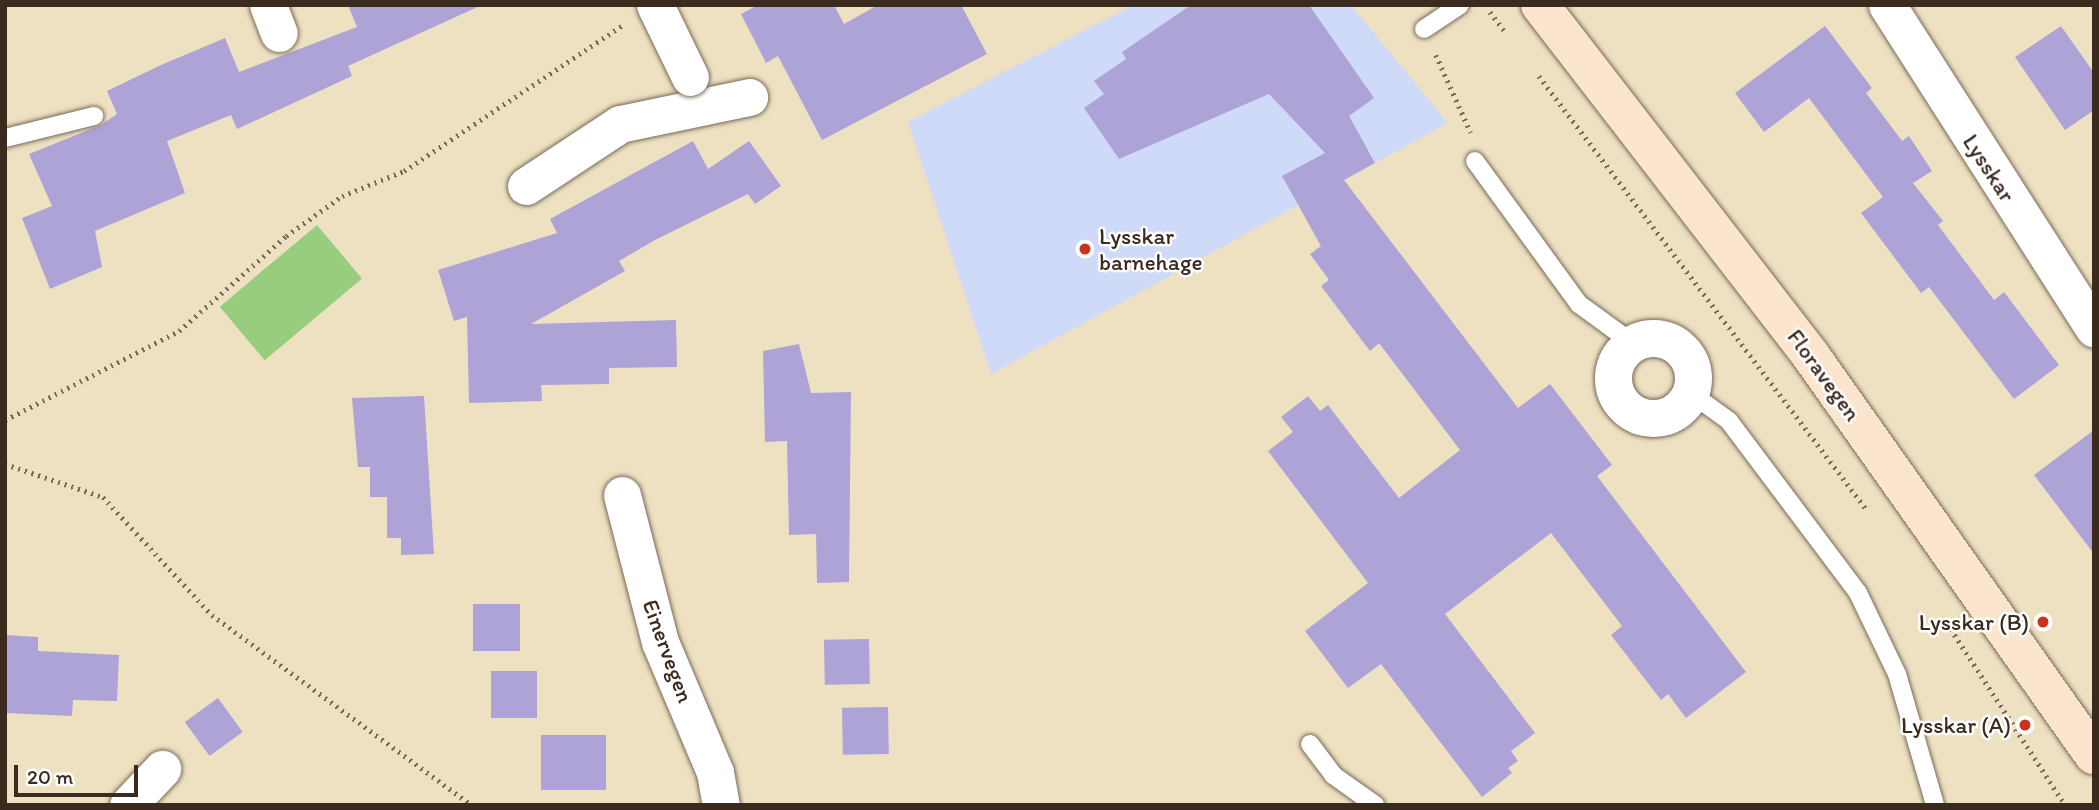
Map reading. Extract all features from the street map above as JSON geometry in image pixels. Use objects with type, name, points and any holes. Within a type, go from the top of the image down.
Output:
[{"type":"street","name":"Floravegen","points":[[1540,5],[1811,356],[2094,755]]},
{"type":"street","name":"Lysskar","points":[[1887,5],[2094,329]]},
{"type":"street","points":[[644,13],[696,92]]},
{"type":"street","points":[[526,186],[620,124],[696,92],[749,97]]},
{"type":"street","points":[[1657,336],[1681,346],[1694,368],[1692,394],[1675,413],[1650,419],[1626,409],[1613,387],[1615,361],[1632,342],[1657,336]]},
{"type":"street","name":"Einervegen","points":[[622,495],[660,642],[715,772],[721,805]]},
{"type":"street","points":[[128,805],[162,769]]},
{"type":"lane","points":[[1424,29],[1460,5]]},
{"type":"lane","points":[[5,138],[93,116]]},
{"type":"lane","points":[[1475,161],[1579,304],[1632,342]]},
{"type":"lane","points":[[1692,394],[1729,421],[1858,593],[1897,674],[1935,805]]},
{"type":"lane","points":[[1310,744],[1333,775],[1375,805]]},
{"type":"path","points":[[1486,5],[1510,38]]},
{"type":"path","points":[[5,420],[179,331],[286,236],[342,196],[404,171],[599,35],[644,13]]},
{"type":"path","points":[[1424,29],[1469,125],[1475,161]]},
{"type":"path","points":[[1535,70],[1871,517]]},
{"type":"path","points":[[5,464],[103,497],[212,615],[472,805]]},
{"type":"path","points":[[1943,615],[2065,805]]},
{"type":"shaded area","name":"Lysskar barnehage","points":[[1133,5],[1351,5],[1448,123],[991,374],[908,122]]},
{"type":"green space","points":[[317,225],[362,279],[265,360],[220,307]]},
{"type":"building","points":[[348,5],[482,5],[348,66],[352,76],[237,129],[231,115],[167,141],[185,193],[95,231],[102,267],[50,289],[22,218],[52,206],[29,154],[101,125],[117,114],[107,91],[161,65],[225,38],[239,72],[357,27]]},
{"type":"building","points":[[758,5],[834,5],[844,24],[878,5],[961,5],[987,54],[822,140],[778,56],[766,63],[741,14]]},
{"type":"building","points":[[1191,5],[1309,5],[1374,98],[1349,116],[1375,163],[1344,180],[1518,408],[1550,384],[1612,465],[1597,476],[1746,672],[1686,718],[1668,694],[1661,700],[1611,635],[1622,626],[1551,533],[1445,614],[1535,733],[1511,751],[1518,761],[1508,768],[1512,773],[1482,797],[1381,664],[1348,688],[1305,631],[1368,583],[1268,451],[1293,432],[1281,417],[1308,396],[1320,411],[1328,405],[1399,498],[1460,450],[1379,343],[1370,351],[1321,286],[1329,280],[1310,254],[1321,246],[1282,176],[1325,153],[1269,94],[1119,159],[1084,108],[1104,94],[1094,81],[1126,59],[1122,52]]},
{"type":"building","points":[[1825,26],[1872,88],[1866,93],[1902,141],[1909,136],[1932,171],[1913,183],[1943,221],[1938,225],[1994,300],[2004,292],[2059,365],[2014,399],[1929,287],[1921,293],[1861,213],[1883,197],[1809,98],[1764,132],[1735,93]]},
{"type":"building","points":[[2061,26],[2094,73],[2094,110],[2065,130],[2015,57]]},
{"type":"building","points":[[693,141],[708,169],[749,141],[781,186],[755,204],[748,194],[655,240],[619,261],[625,271],[531,324],[676,320],[677,367],[609,368],[609,384],[541,385],[542,401],[469,403],[467,317],[454,321],[438,270],[557,233],[550,219]]},
{"type":"building","points":[[799,344],[811,393],[851,392],[849,582],[817,583],[816,534],[789,535],[787,441],[765,442],[763,351]]},
{"type":"building","points":[[424,396],[434,554],[401,555],[401,538],[387,538],[387,497],[370,497],[370,467],[358,467],[352,398]]},
{"type":"building","points":[[2094,430],[2094,554],[2034,475]]},
{"type":"building","points":[[473,604],[520,604],[520,651],[473,651]]},
{"type":"building","points":[[5,635],[38,637],[38,651],[119,655],[117,701],[73,700],[72,716],[5,713]]},
{"type":"building","points":[[869,639],[870,684],[825,685],[824,640]]},
{"type":"building","points":[[491,671],[537,671],[537,718],[491,718]]},
{"type":"building","points":[[218,698],[243,732],[210,756],[185,722]]},
{"type":"building","points":[[888,707],[889,754],[843,755],[842,708]]},
{"type":"building","points":[[541,735],[606,735],[606,790],[541,790]]},
{"type":"place","name":"Lysskar barnehage","points":[[1085,249]]},
{"type":"place","name":"Lysskar (B)","points":[[2043,622]]},
{"type":"place","name":"Lysskar (A)","points":[[2025,725]]}]
